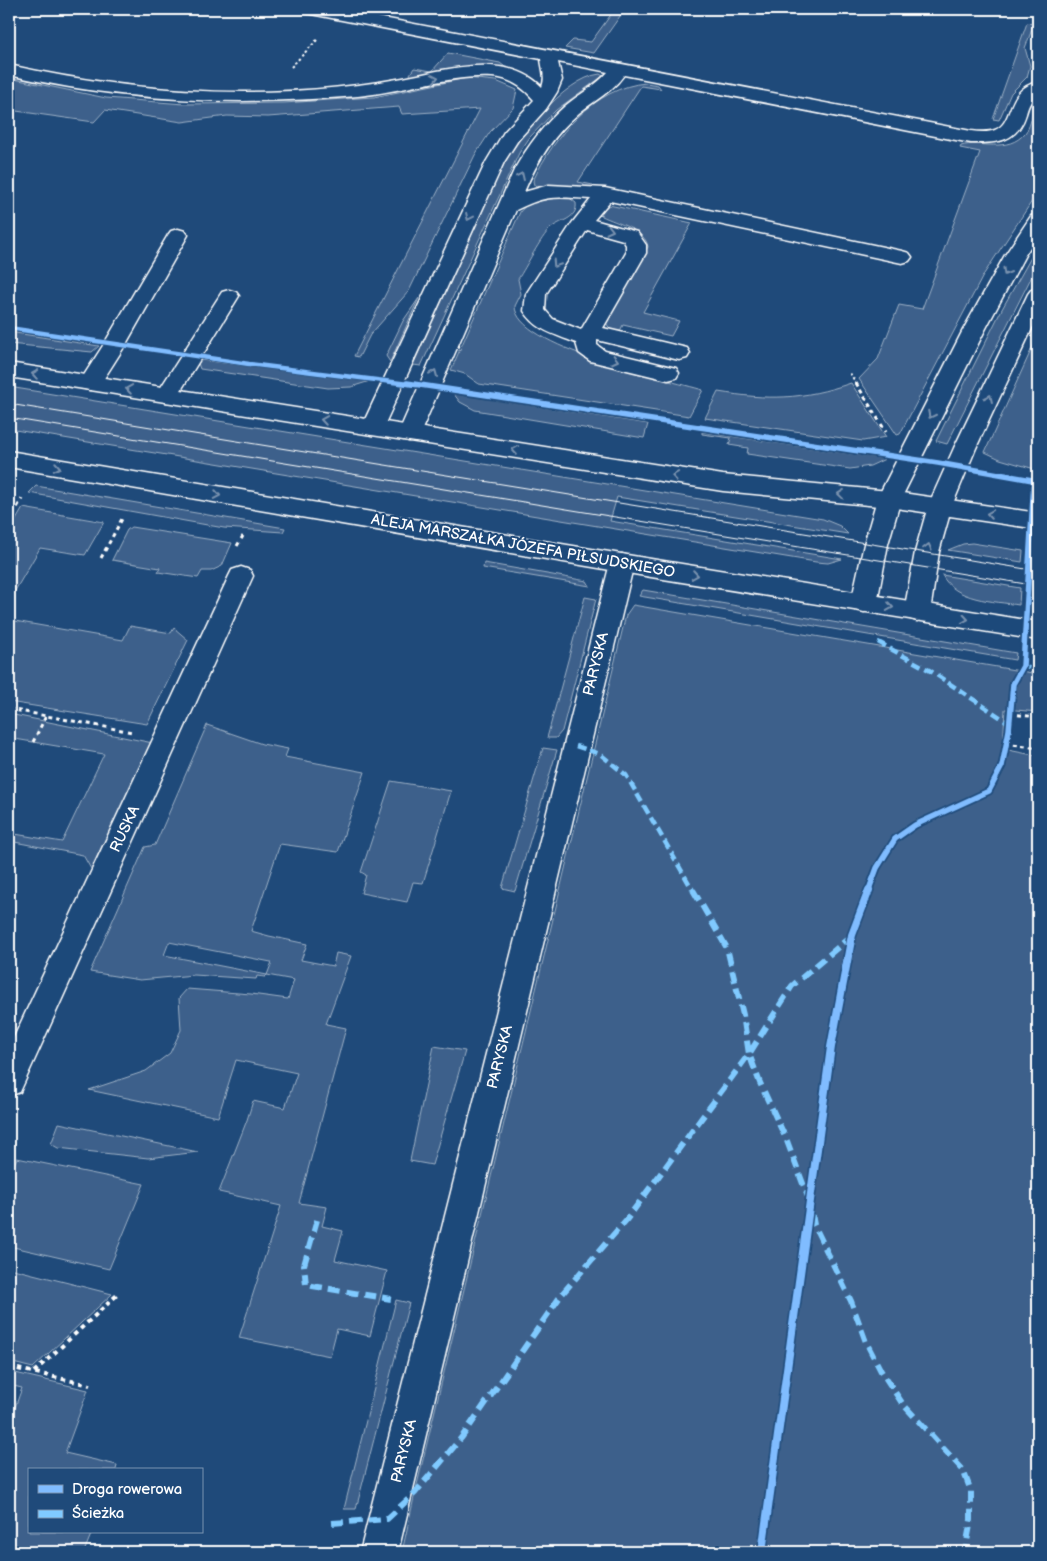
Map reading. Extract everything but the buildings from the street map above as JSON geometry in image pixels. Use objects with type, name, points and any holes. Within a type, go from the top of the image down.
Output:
[{"type":"main road","points":[[310,9],[980,138],[995,137],[1006,133],[1014,124],[1024,96],[1038,87]]},
{"type":"main road","points":[[372,428],[495,162],[512,135],[543,100],[553,82],[553,74],[548,60],[550,54]]},
{"type":"main road","points":[[409,434],[534,150],[573,109],[610,81],[619,68]]},
{"type":"main road","points":[[9,70],[92,87],[155,94],[264,96],[387,87],[458,73],[494,72],[520,78],[537,92],[543,100]]},
{"type":"main road","points":[[508,207],[527,197],[549,191],[605,194],[902,257]]},
{"type":"main road","points":[[605,194],[582,223],[536,294],[534,310],[546,324],[588,335],[678,352]]},
{"type":"main road","points":[[864,603],[876,544],[889,499],[978,321],[1038,220]]},
{"type":"main road","points":[[582,223],[630,236],[636,245],[636,253],[588,335],[586,348],[598,356],[668,373]]},
{"type":"main road","points":[[90,383],[115,344],[178,235]]},
{"type":"main road","points":[[916,612],[927,552],[940,506],[965,448],[1038,294]]},
{"type":"main road","points":[[167,395],[229,296]]},
{"type":"main road","points":[[9,370],[724,483],[889,499],[1038,521]]},
{"type":"main road","name":"ALEJA MARSZAŁKA JÓZEFA PIŁSUDSKIEGO","points":[[9,459],[622,563],[1038,631]]},
{"type":"main road","name":"PARYSKA","points":[[379,1552],[622,563]]},
{"type":"main road","name":"RUSKA","points":[[9,1082],[241,576]]},
{"type":"path","points":[[264,96],[340,14]]},
{"type":"path","points":[[850,373],[890,438]]},
{"type":"path","points":[[9,520],[22,500]]},
{"type":"path","points":[[102,558],[123,517]]},
{"type":"path","points":[[9,710],[119,729]]},
{"type":"path","points":[[1010,714],[1038,717]]},
{"type":"path","points":[[33,742],[46,716]]},
{"type":"path","points":[[1006,743],[1038,748]]},
{"type":"path","points":[[34,1372],[117,1295]]},
{"type":"path","points":[[9,1368],[90,1385]]},
{"type":"shaded area","points":[[615,9],[625,9],[594,53],[565,48],[573,40],[591,42]]},
{"type":"shaded area","points":[[1027,23],[1034,24],[1025,48],[1030,66],[1027,77],[1011,93],[999,120],[993,119]]},
{"type":"shaded area","points":[[448,53],[500,63],[509,70],[411,76],[410,74],[414,68],[432,71]]},
{"type":"shaded area","points":[[600,74],[603,76],[556,110],[530,137],[519,153],[421,366],[413,365],[508,157],[529,127],[557,98],[571,86],[586,78]]},
{"type":"shaded area","points":[[9,78],[106,98],[184,104],[284,103],[374,97],[467,78],[496,81],[517,90],[513,108],[490,132],[475,155],[409,291],[370,335],[359,357],[354,356],[480,109],[402,114],[399,107],[268,117],[227,116],[182,122],[105,110],[94,122],[9,110]]},
{"type":"shaded area","points":[[646,83],[658,85],[661,89],[641,86],[578,182],[593,185],[590,190],[566,186],[541,187],[534,185],[533,181],[552,148],[578,117],[593,104],[610,94],[627,87]]},
{"type":"shaded area","points":[[1038,100],[1038,192],[984,274],[900,434],[897,435],[859,379],[878,359],[899,305],[922,309],[980,152],[960,148],[961,146],[1002,145],[1018,139],[1028,129]]},
{"type":"shaded area","points":[[567,196],[576,203],[574,213],[546,233],[518,279],[521,294],[515,306],[522,321],[540,335],[596,360],[703,390],[689,416],[479,384],[465,374],[451,370],[520,212],[524,207],[535,201]]},
{"type":"shaded area","points":[[609,205],[692,223],[643,312],[679,321],[671,336],[623,325],[619,333],[611,330],[606,323],[648,247],[642,236],[622,224],[602,216],[601,211]]},
{"type":"shaded area","points":[[1038,245],[1038,264],[947,444],[936,441],[1002,309]]},
{"type":"shaded area","points":[[419,298],[390,362],[386,356],[403,321]]},
{"type":"shaded area","points":[[9,332],[99,346],[92,352],[9,344]]},
{"type":"shaded area","points":[[1038,335],[1038,470],[1000,459],[985,452]]},
{"type":"shaded area","points":[[200,360],[370,381],[351,387],[328,388],[200,369],[198,363]]},
{"type":"shaded area","points":[[851,383],[886,437],[863,441],[705,418],[718,392],[785,397],[816,393]]},
{"type":"shaded area","points":[[9,387],[823,519],[840,526],[848,534],[617,497],[610,521],[842,559],[828,563],[816,562],[9,429]]},
{"type":"shaded area","points":[[453,393],[648,424],[644,438],[475,410],[460,402]]},
{"type":"shaded area","points":[[702,432],[885,459],[870,466],[850,469],[747,454],[748,448],[729,445],[731,438],[702,434]]},
{"type":"shaded area","points":[[36,486],[285,528],[283,532],[224,528],[29,493]]},
{"type":"shaded area","points":[[23,508],[104,522],[85,555],[40,548],[9,601],[9,532]]},
{"type":"shaded area","points":[[131,527],[232,543],[222,566],[211,571],[202,571],[198,578],[158,572],[160,568],[112,560],[127,530]]},
{"type":"shaded area","points":[[972,543],[1023,551],[1022,562],[948,550],[963,544]]},
{"type":"shaded area","points":[[484,563],[587,581],[590,586],[483,568]]},
{"type":"shaded area","points":[[942,575],[1020,588],[1019,605],[987,601],[965,595],[948,584]]},
{"type":"shaded area","points":[[643,590],[1016,653],[1015,660],[639,596]]},
{"type":"shaded area","points":[[585,597],[596,599],[562,731],[556,738],[547,738]]},
{"type":"shaded area","points":[[633,605],[1038,674],[1038,712],[1005,709],[1003,749],[1038,756],[1038,1552],[402,1552],[626,615]]},
{"type":"shaded area","points":[[9,620],[123,640],[130,626],[171,633],[174,628],[188,640],[147,724],[9,702]]},
{"type":"shaded area","points":[[9,714],[153,743],[91,869],[83,855],[9,841],[9,833],[62,842],[104,754],[9,738]]},
{"type":"shaded area","points":[[207,725],[262,744],[288,749],[285,757],[365,772],[338,852],[280,844],[251,931],[307,944],[301,960],[333,966],[336,953],[351,956],[326,1024],[346,1028],[299,1203],[327,1207],[322,1226],[343,1231],[335,1260],[387,1271],[370,1336],[337,1329],[330,1356],[239,1338],[281,1206],[219,1192],[253,1101],[285,1108],[297,1073],[236,1060],[218,1117],[89,1090],[146,1071],[170,1053],[181,1030],[179,998],[187,989],[288,999],[294,980],[267,975],[265,977],[257,976],[256,979],[194,975],[140,980],[90,972],[145,847],[155,845]],"holes":[[[169,942],[272,962],[267,975],[164,955]]]},
{"type":"shaded area","points":[[543,748],[557,750],[515,891],[502,888]]},
{"type":"shaded area","points":[[391,781],[451,791],[423,883],[413,882],[407,902],[361,893],[366,875],[361,872]]},
{"type":"shaded area","points":[[434,1046],[465,1051],[432,1165],[410,1161]]},
{"type":"shaded area","points":[[59,1123],[198,1152],[148,1158],[58,1148],[51,1144]]},
{"type":"shaded area","points":[[17,1158],[144,1184],[109,1269],[9,1246],[9,1164],[14,1164]]},
{"type":"shaded area","points":[[9,1268],[112,1294],[33,1368],[9,1362]]},
{"type":"shaded area","points":[[396,1300],[409,1303],[356,1509],[344,1509]]},
{"type":"shaded area","points":[[11,1372],[88,1390],[65,1453],[117,1465],[116,1468],[28,1468],[28,1534],[91,1534],[84,1552],[9,1552],[9,1424],[22,1388],[9,1385]]},
{"type":"tram line","points":[[9,404],[1038,571]]},
{"type":"tram line","points":[[9,418],[1038,586]]},
{"type":"marked path","points":[[878,642],[929,670],[1009,723]]},
{"type":"marked path","points":[[1022,668],[1023,666],[1038,669]]},
{"type":"marked path","points":[[576,746],[600,754],[626,775],[727,948],[743,1015],[749,1054],[760,1083],[787,1141],[808,1197]]},
{"type":"marked path","points":[[332,1523],[387,1519],[415,1493],[462,1437],[562,1294],[627,1219],[749,1054],[792,986],[850,937]]},
{"type":"marked path","points":[[812,1214],[814,1225],[851,1301],[866,1342],[881,1371],[902,1403],[963,1470],[971,1491],[971,1520],[965,1552]]},
{"type":"marked path","points":[[317,1220],[304,1265],[306,1285],[391,1299]]},
{"type":"cycle path","points":[[9,328],[249,364],[413,384],[938,463],[1038,481]]},
{"type":"cycle path","points":[[762,1552],[831,1047],[852,935],[877,868],[895,839],[915,825],[989,791],[1002,766],[1009,730],[1013,684],[1023,666],[1034,480]]}]
